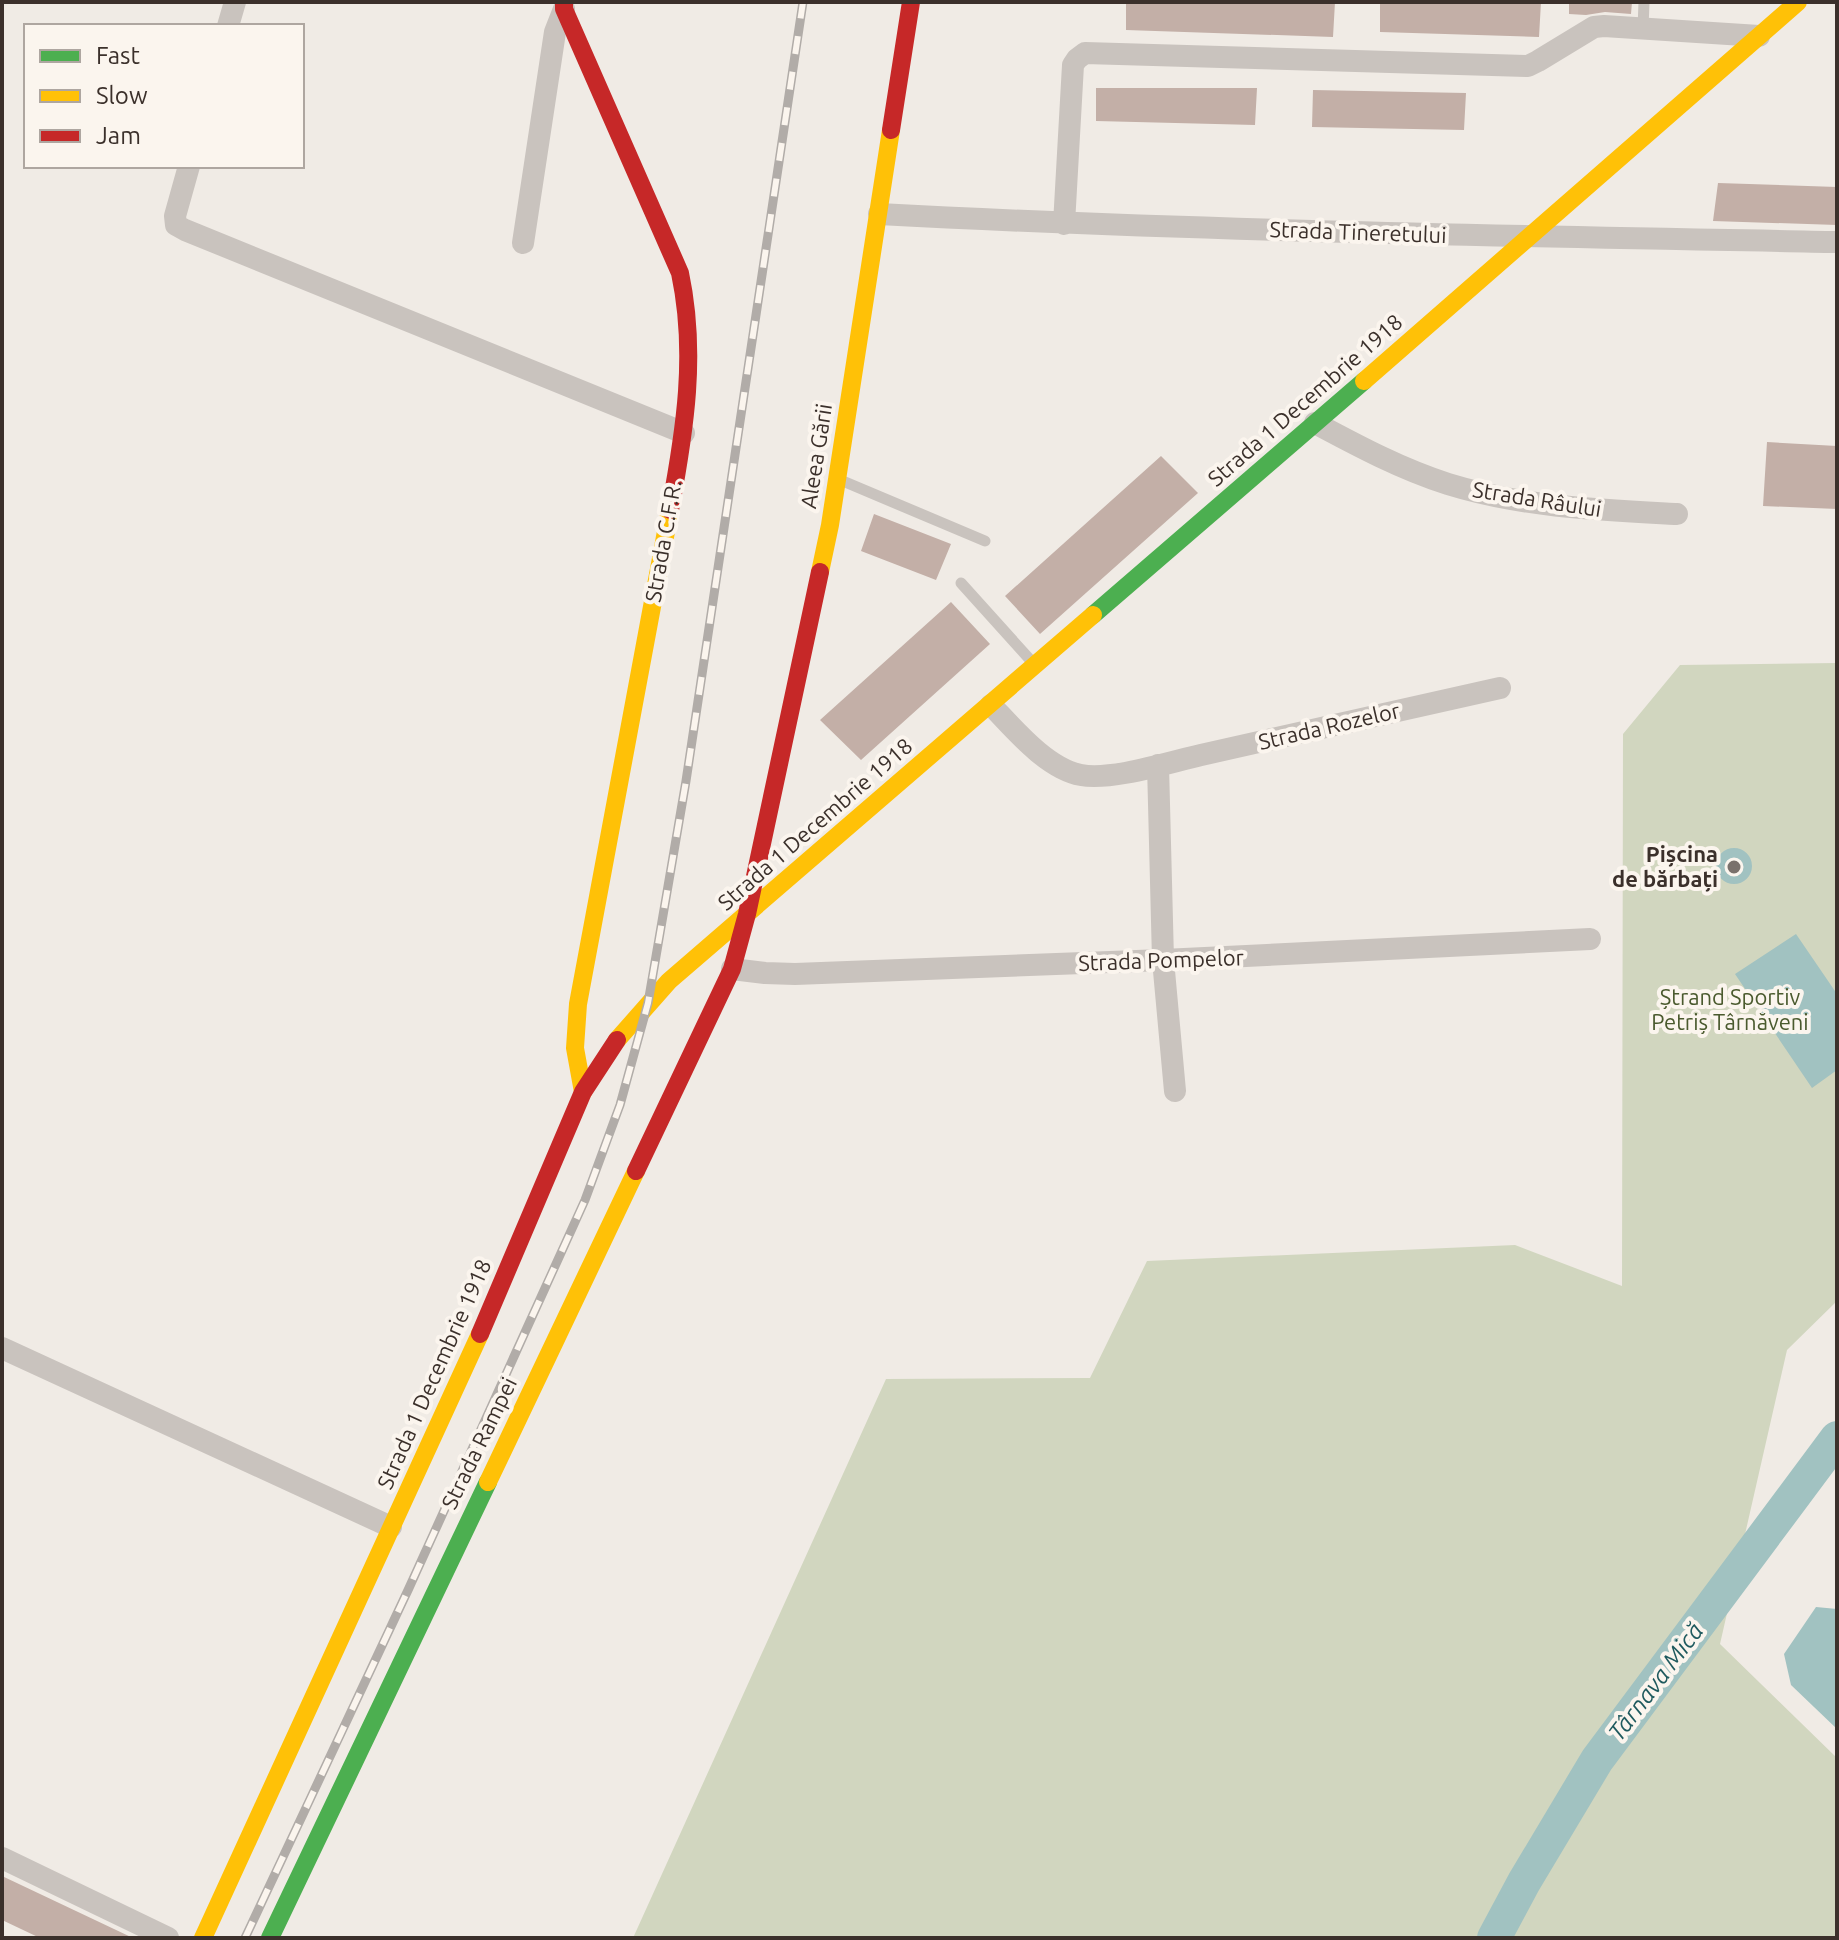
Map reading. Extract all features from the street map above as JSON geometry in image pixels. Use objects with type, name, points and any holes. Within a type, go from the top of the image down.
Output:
[{"type":"street","points":[[229,24],[235,2]]},
{"type":"street","name":"Aleea Gării","points":[[732,969],[747,914],[812,614],[837,479],[911,2]]},
{"type":"street","name":"Strada 1 Decembrie 1918","points":[[203,1938],[501,1288],[583,1092],[621,1033],[669,981],[1531,237],[1798,2]]},
{"type":"street","name":"Strada C.F.R.","points":[[523,243],[555,32],[564,5]]},
{"type":"street","name":"Strada C.F.R.","points":[[564,5],[680,273],[687,306],[689,338],[684,433],[578,1004],[574,1034],[575,1064],[583,1092]]},
{"type":"street","points":[[1064,224],[1073,65],[1085,53],[1528,66],[1594,27],[1759,36]]},
{"type":"street","points":[[188,168],[175,216],[176,225],[684,433]]},
{"type":"street","name":"Strada Tineretului","points":[[879,214],[1064,224],[1837,242]]},
{"type":"street","name":"Strada Râului","points":[[1315,423],[1387,460],[1447,484],[1493,496],[1569,508],[1677,514]]},
{"type":"street","name":"Strada Rozelor","points":[[991,705],[1046,758],[1078,775],[1094,777],[1500,688]]},
{"type":"street","points":[[1158,765],[1163,960],[1175,1091]]},
{"type":"street","name":"Strada Pompelor","points":[[732,969],[795,974],[1590,939]]},
{"type":"street","name":"Strada Rampei","points":[[270,1938],[732,969]]},
{"type":"street","points":[[2,1348],[391,1527]]},
{"type":"street","points":[[2,1858],[168,1938]]},
{"type":"lane","points":[[1643,29],[1644,2]]},
{"type":"lane","points":[[837,479],[985,541]]},
{"type":"lane","points":[[961,583],[1035,666]]},
{"type":"green space","name":"Ștrand Sportiv Petriș Târnăveni","points":[[1837,663],[1837,1301],[1787,1350],[1720,1644],[1837,1758],[1837,1938],[633,1938],[886,1379],[1090,1378],[1147,1261],[1515,1245],[1622,1286],[1623,734],[1680,665]]},
{"type":"water","name":"Pișcina de bărbați","points":[[1734,848],[1747,853],[1752,866],[1747,879],[1734,884],[1721,879],[1716,866],[1721,853]]},
{"type":"water","points":[[1796,934],[1837,994],[1837,1070],[1812,1088],[1735,974]]},
{"type":"water","points":[[1816,1607],[1837,1609],[1837,1729],[1791,1685],[1784,1654]]},
{"type":"building","points":[[1126,2],[1335,2],[1333,37],[1126,30]]},
{"type":"building","points":[[1380,2],[1541,2],[1539,37],[1380,32]]},
{"type":"building","points":[[1569,2],[1632,2],[1631,14],[1569,14]]},
{"type":"building","points":[[1096,88],[1257,88],[1255,125],[1096,121]]},
{"type":"building","points":[[1313,90],[1466,93],[1464,130],[1312,127]]},
{"type":"building","points":[[1718,183],[1837,187],[1837,225],[1713,221]]},
{"type":"building","points":[[1767,442],[1837,446],[1837,509],[1763,506]]},
{"type":"building","points":[[1161,456],[1198,493],[1040,634],[1005,596]]},
{"type":"building","points":[[874,514],[951,544],[936,580],[861,551]]},
{"type":"building","points":[[951,602],[990,644],[861,760],[820,720]]},
{"type":"building","points":[[2,1876],[133,1938],[40,1938],[2,1920]]},
{"type":"waterway","name":"Târnava Mică","points":[[1494,1938],[1597,1760],[1837,1438]]},
{"type":"railway","points":[[245,1938],[409,1588],[585,1200],[620,1105],[648,1003],[686,781],[803,2]]},
{"type":"traffic: fast","points":[[1093,615],[1364,381]]},
{"type":"traffic: fast","points":[[270,1938],[488,1482]]},
{"type":"traffic: slow","points":[[1364,381],[1798,2]]},
{"type":"traffic: slow","points":[[820,572],[830,525],[891,130]]},
{"type":"traffic: slow","points":[[583,1092],[575,1048],[578,1004],[670,510]]},
{"type":"traffic: slow","points":[[617,1040],[669,981],[1093,615]]},
{"type":"traffic: slow","points":[[488,1482],[636,1171]]},
{"type":"traffic: slow","points":[[203,1938],[480,1334]]},
{"type":"traffic: jam","points":[[564,2],[564,9],[680,273],[688,333],[687,392],[670,510]]},
{"type":"traffic: jam","points":[[891,130],[911,2]]},
{"type":"traffic: jam","points":[[636,1171],[732,969],[747,914],[820,572]]},
{"type":"traffic: jam","points":[[480,1334],[583,1092],[617,1040]]},
{"type":"place","name":"Pișcina de bărbați","points":[[1734,867]]}]
